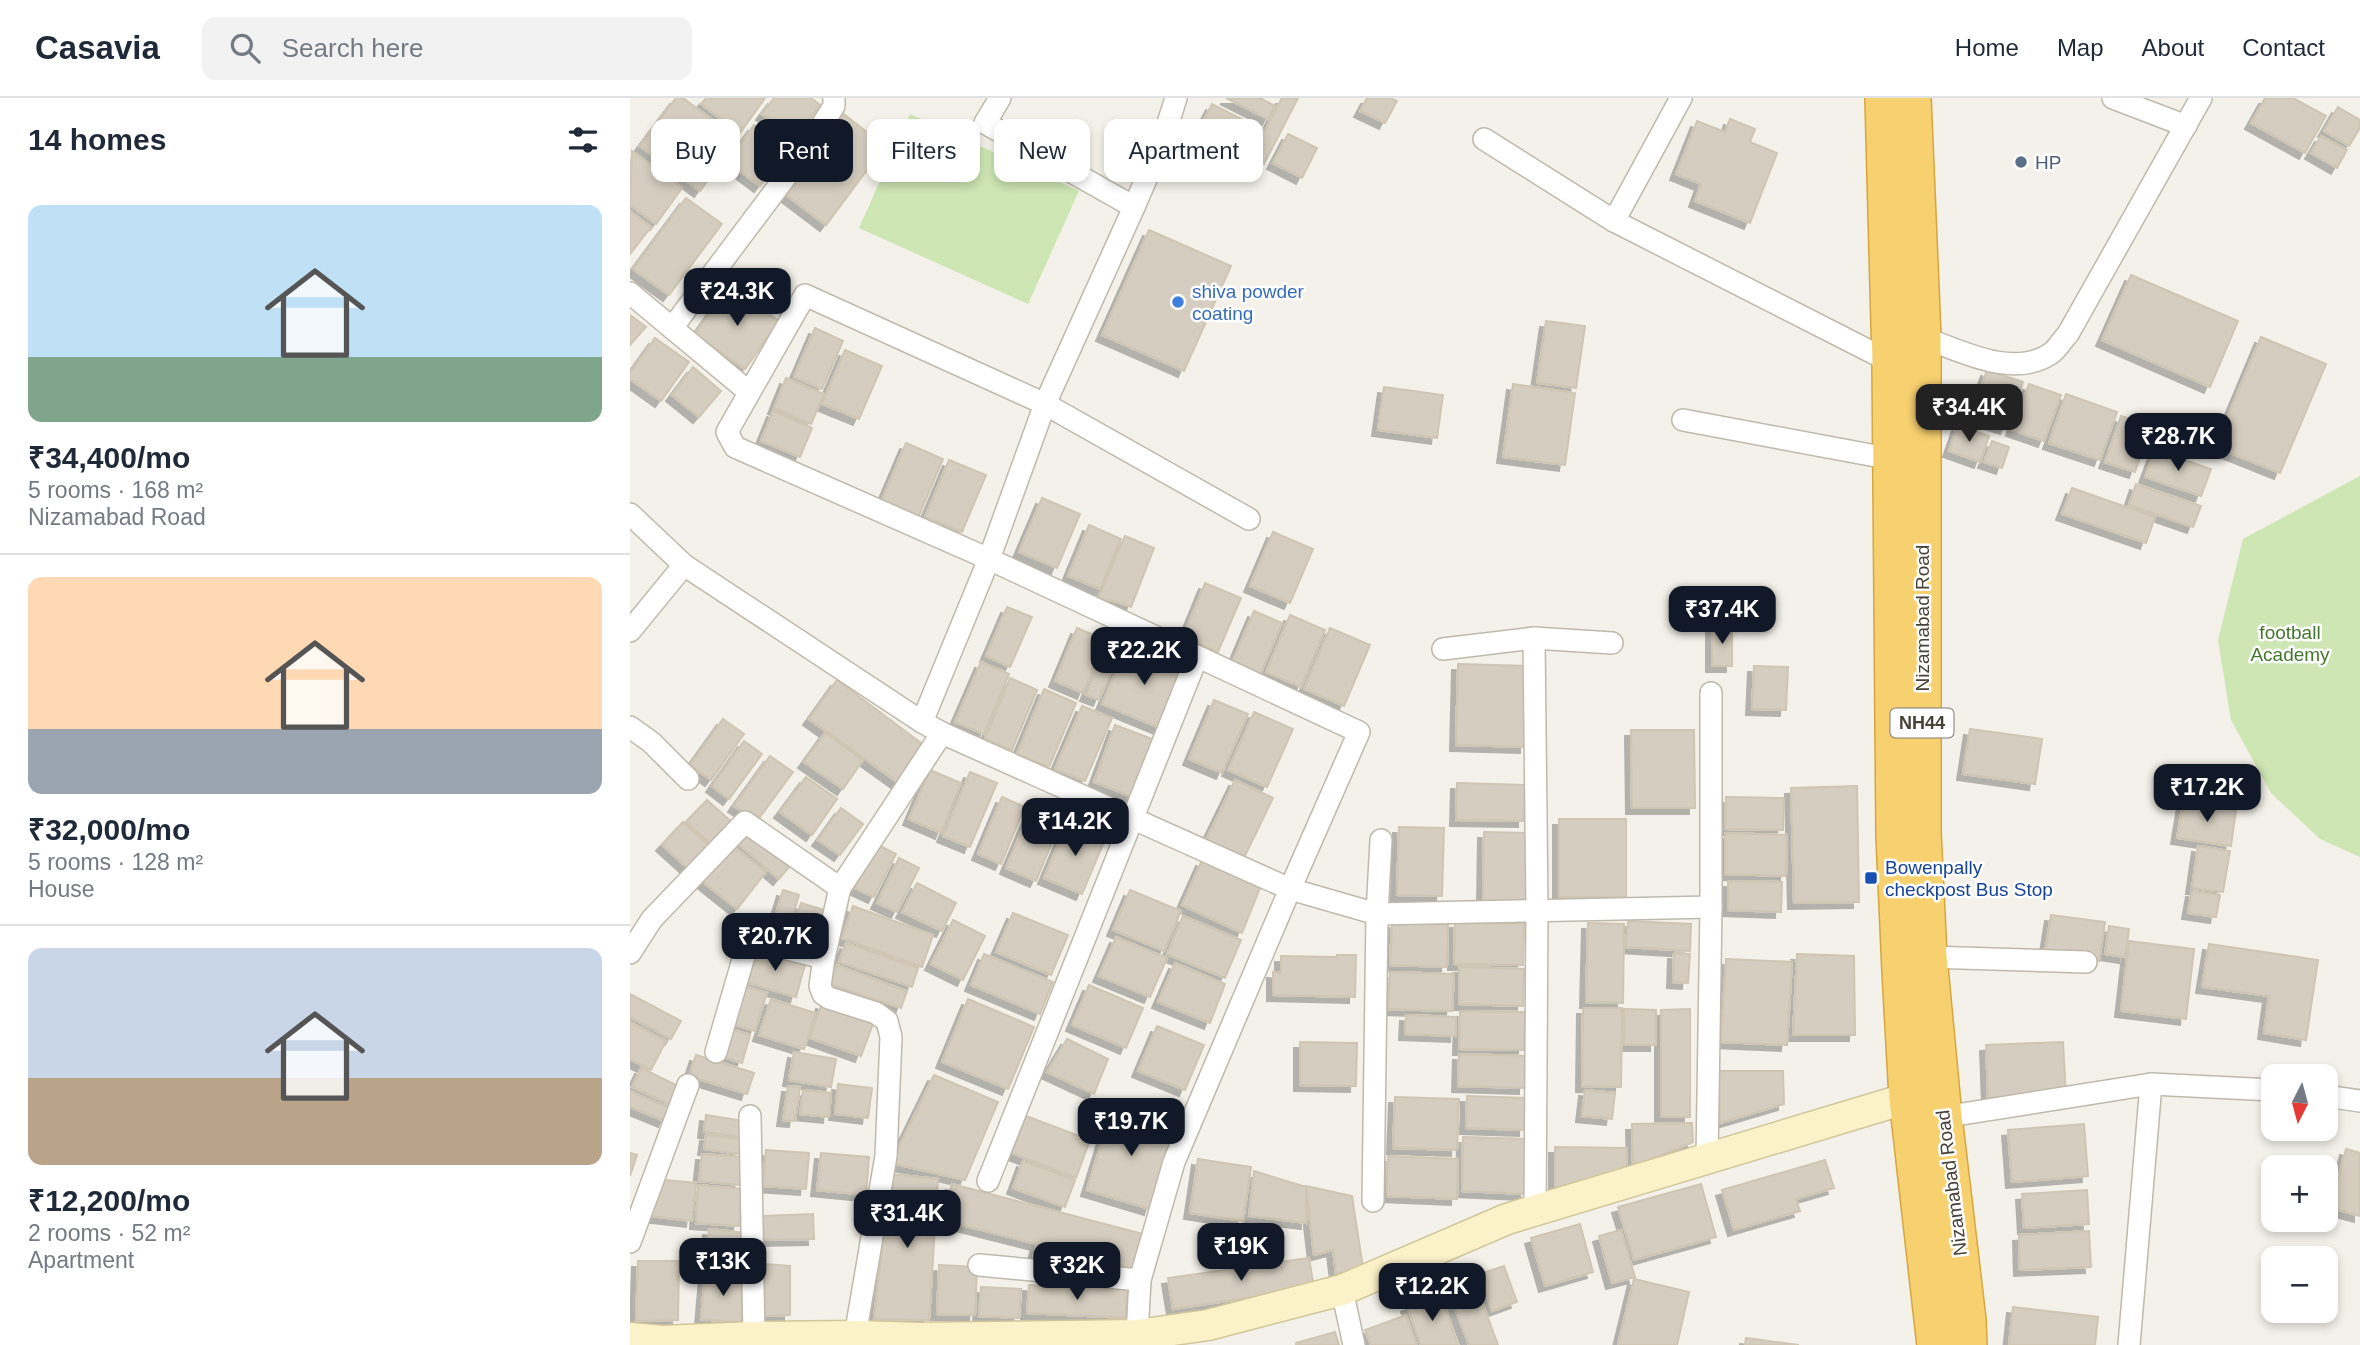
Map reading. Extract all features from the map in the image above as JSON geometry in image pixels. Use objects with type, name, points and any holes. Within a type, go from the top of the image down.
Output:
[{"type":"highway","name":"Nizamabad Road","points":[[1884,98],[1891,362],[1895,836],[1908,1098],[1936,1345]]},
{"type":"highway","name":"Nizamabad Road","points":[[1912,98],[1922,337],[1922,832],[1927,957],[1968,1345]]},
{"type":"street","points":[[672,328],[808,147],[834,106],[834,98]]},
{"type":"street","points":[[1000,98],[985,123],[1134,207]]},
{"type":"street","points":[[922,722],[989,559],[1045,404],[1162,142],[1176,98]]},
{"type":"street","points":[[1614,221],[1681,98]]},
{"type":"street","points":[[2113,98],[2186,126]]},
{"type":"street","points":[[1922,337],[1989,360],[2014,364],[2035,362],[2052,353],[2068,334],[2200,98]]},
{"type":"street","points":[[1484,139],[1614,221],[1891,362]]},
{"type":"street","points":[[630,293],[749,392]]},
{"type":"street","points":[[1137,1335],[1140,1280],[1174,1163],[1359,732],[989,559],[735,447],[727,432],[805,295],[1045,404],[1249,519]]},
{"type":"street","points":[[1683,420],[1892,459]]},
{"type":"street","points":[[630,514],[684,565],[922,722],[1290,889],[1377,914],[1711,907]]},
{"type":"street","points":[[630,631],[684,565]]},
{"type":"street","points":[[1534,638],[1537,911],[1535,1212]]},
{"type":"street","points":[[1443,649],[1534,638],[1612,643]]},
{"type":"street","points":[[988,1181],[1197,657]]},
{"type":"street","points":[[1707,1159],[1711,693]]},
{"type":"street","points":[[630,727],[651,742],[688,779]]},
{"type":"street","points":[[856,1336],[886,1156],[891,1037],[887,1021],[876,1013],[829,998],[823,994],[820,986],[840,887],[942,733]]},
{"type":"street","points":[[630,953],[652,919],[746,821],[840,887]]},
{"type":"street","points":[[1373,1201],[1377,914],[1381,840]]},
{"type":"street","points":[[716,1052],[749,939],[824,958]]},
{"type":"street","points":[[1927,957],[2086,962]]},
{"type":"street","points":[[2129,1345],[2151,1084]]},
{"type":"street","points":[[1943,1117],[2151,1084],[2261,1089]]},
{"type":"street","points":[[630,1242],[688,1086]]},
{"type":"street","points":[[630,1338],[663,1341],[753,1341],[856,1336],[920,1342],[1137,1335],[1208,1325],[1342,1290],[1507,1219],[1908,1098]]},
{"type":"street","points":[[2338,1098],[2360,1101]]},
{"type":"street","points":[[750,1116],[753,1341]]},
{"type":"street","points":[[979,1265],[1140,1280]]},
{"type":"street","points":[[1342,1290],[1354,1345]]},
{"type":"green space","points":[[910,114],[921,119],[908,119]]},
{"type":"green space","points":[[980,146],[994,152],[994,182],[1059,182],[1079,191],[1028,304],[859,228],[880,182],[980,182]]},
{"type":"green space","name":"football Academy","points":[[2360,476],[2360,857],[2320,839],[2271,793],[2231,720],[2218,640],[2243,539]]},
{"type":"building","points":[[676,98],[683,98],[711,119],[660,119]]},
{"type":"building","points":[[706,98],[765,98],[740,133],[740,119],[721,119],[701,104]]},
{"type":"building","points":[[774,98],[811,98],[820,105],[809,119],[769,119],[762,114]]},
{"type":"building","points":[[1226,98],[1260,98],[1275,106],[1268,119]]},
{"type":"building","points":[[1282,98],[1298,98],[1264,164],[1263,130],[1265,131]]},
{"type":"building","points":[[1367,98],[1390,98],[1397,101],[1385,123],[1360,111]]},
{"type":"building","points":[[2265,98],[2293,98],[2326,116],[2305,153],[2251,123]]},
{"type":"building","points":[[1212,104],[1241,119],[1204,119]]},
{"type":"building","points":[[2338,107],[2360,120],[2360,128],[2349,146],[2324,131]]},
{"type":"building","points":[[841,112],[850,119],[836,119]]},
{"type":"building","points":[[1730,119],[1755,129],[1750,142],[1777,153],[1750,223],[1695,201],[1701,184],[1676,174],[1697,121],[1725,132]]},
{"type":"building","points":[[853,121],[867,132],[867,170],[826,225],[781,191],[788,182],[853,182]]},
{"type":"building","points":[[754,125],[754,182],[740,171],[740,145]]},
{"type":"building","points":[[651,131],[651,154],[640,146]]},
{"type":"building","points":[[1288,134],[1317,148],[1302,178],[1273,163]]},
{"type":"building","points":[[2321,136],[2347,150],[2337,168],[2311,153]]},
{"type":"building","points":[[632,151],[651,165],[651,182],[674,182],[682,188],[656,224],[630,205]]},
{"type":"building","points":[[688,182],[707,182],[700,191]]},
{"type":"building","points":[[686,198],[722,224],[669,295],[633,269]]},
{"type":"building","points":[[630,211],[651,227],[630,254]]},
{"type":"building","points":[[1149,230],[1231,266],[1184,371],[1102,335]]},
{"type":"building","points":[[2131,275],[2238,321],[2210,387],[2102,340]]},
{"type":"building","points":[[729,286],[779,321],[745,369],[695,334]]},
{"type":"building","points":[[630,315],[646,327],[630,345]]},
{"type":"building","points":[[1546,321],[1585,326],[1576,388],[1537,383]]},
{"type":"building","points":[[815,328],[843,341],[822,389],[794,377]]},
{"type":"building","points":[[2261,337],[2326,364],[2280,473],[2215,447]]},
{"type":"building","points":[[655,338],[689,362],[661,401],[630,379],[630,373]]},
{"type":"building","points":[[845,350],[882,366],[859,419],[822,404]]},
{"type":"building","points":[[693,367],[721,391],[699,417],[672,395]]},
{"type":"building","points":[[1987,370],[2023,382],[2015,405],[1979,393]]},
{"type":"building","points":[[786,378],[824,394],[811,424],[774,408]]},
{"type":"building","points":[[1513,384],[1575,393],[1565,465],[1503,457]]},
{"type":"building","points":[[2029,384],[2061,395],[2044,441],[2012,430]]},
{"type":"building","points":[[1384,387],[1443,395],[1437,438],[1378,430]]},
{"type":"building","points":[[2066,394],[2117,412],[2100,460],[2049,443]]},
{"type":"building","points":[[1974,395],[2013,408],[2006,428],[1967,415]]},
{"type":"building","points":[[773,411],[812,428],[800,457],[761,441]]},
{"type":"building","points":[[2121,416],[2151,426],[2135,472],[2105,462]]},
{"type":"building","points":[[1958,425],[1989,436],[1980,462],[1949,451]]},
{"type":"building","points":[[1992,441],[2009,447],[2002,468],[1984,462]]},
{"type":"building","points":[[906,443],[943,459],[918,518],[881,502]]},
{"type":"building","points":[[2155,450],[2211,469],[2201,496],[2145,477]]},
{"type":"building","points":[[949,460],[986,475],[962,532],[925,517]]},
{"type":"building","points":[[2136,484],[2201,506],[2193,527],[2129,505]]},
{"type":"building","points":[[2072,488],[2155,517],[2146,543],[2062,514]]},
{"type":"building","points":[[1042,498],[1080,514],[1057,568],[1019,552]]},
{"type":"building","points":[[1089,525],[1121,539],[1100,589],[1068,576]]},
{"type":"building","points":[[1273,532],[1313,549],[1290,603],[1250,586]]},
{"type":"building","points":[[1125,536],[1154,548],[1131,607],[1098,598]]},
{"type":"building","points":[[1205,583],[1241,598],[1218,652],[1183,637]]},
{"type":"building","points":[[1007,607],[1032,617],[1010,667],[986,656]]},
{"type":"building","points":[[1254,611],[1282,623],[1260,675],[1232,663]]},
{"type":"building","points":[[1290,615],[1325,630],[1301,687],[1266,672]]},
{"type":"building","points":[[1712,625],[1732,625],[1732,666],[1712,666]]},
{"type":"building","points":[[1077,628],[1106,640],[1083,693],[1055,681]]},
{"type":"building","points":[[1330,628],[1370,645],[1344,706],[1304,689]]},
{"type":"building","points":[[1109,639],[1122,645],[1099,700],[1086,695]]},
{"type":"building","points":[[1127,646],[1185,670],[1160,728],[1102,704]]},
{"type":"building","points":[[981,662],[1009,674],[984,734],[955,722]]},
{"type":"building","points":[[1458,664],[1528,666],[1526,747],[1456,745]]},
{"type":"building","points":[[1754,666],[1788,667],[1786,710],[1752,709]]},
{"type":"building","points":[[1010,678],[1037,690],[1012,750],[985,739]]},
{"type":"building","points":[[837,680],[925,746],[900,784],[809,719]]},
{"type":"building","points":[[1044,689],[1076,703],[1049,767],[1017,754]]},
{"type":"building","points":[[1214,700],[1248,714],[1222,773],[1189,759]]},
{"type":"building","points":[[1082,706],[1112,718],[1085,781],[1055,769]]},
{"type":"building","points":[[1254,712],[1293,729],[1267,787],[1228,770]]},
{"type":"building","points":[[723,719],[744,734],[711,780],[690,765]]},
{"type":"building","points":[[1115,725],[1155,740],[1133,797],[1094,782]]},
{"type":"building","points":[[1970,729],[2042,739],[2035,784],[1963,774]]},
{"type":"building","points":[[1631,730],[1694,730],[1695,808],[1632,808]]},
{"type":"building","points":[[825,733],[863,760],[843,789],[804,762]]},
{"type":"building","points":[[744,741],[762,754],[729,799],[712,786]]},
{"type":"building","points":[[770,756],[793,772],[757,821],[734,806]]},
{"type":"building","points":[[930,770],[961,783],[941,833],[909,819]]},
{"type":"building","points":[[970,772],[997,783],[970,847],[943,836]]},
{"type":"building","points":[[806,777],[837,799],[812,835],[780,812]]},
{"type":"building","points":[[1235,780],[1273,798],[1242,862],[1204,844]]},
{"type":"building","points":[[1457,783],[1525,785],[1524,821],[1456,820]]},
{"type":"building","points":[[1857,786],[1859,902],[1794,903],[1791,788]]},
{"type":"building","points":[[1002,797],[1025,807],[1001,864],[978,854]]},
{"type":"building","points":[[1726,797],[1784,798],[1783,830],[1725,829]]},
{"type":"building","points":[[707,800],[733,823],[713,846],[686,822]]},
{"type":"building","points":[[2183,802],[2236,810],[2231,846],[2177,838]]},
{"type":"building","points":[[1032,807],[1062,819],[1036,881],[1006,868]]},
{"type":"building","points":[[841,808],[863,824],[840,855],[818,840]]},
{"type":"building","points":[[1559,819],[1626,819],[1626,897],[1559,897]]},
{"type":"building","points":[[1068,821],[1106,837],[1082,894],[1044,878]]},
{"type":"building","points":[[683,822],[712,848],[691,871],[662,845]]},
{"type":"building","points":[[1399,827],[1444,828],[1442,896],[1397,895]]},
{"type":"building","points":[[745,831],[789,867],[779,879],[736,842]]},
{"type":"building","points":[[1484,832],[1527,833],[1526,901],[1483,900]]},
{"type":"building","points":[[1725,833],[1787,835],[1786,876],[1725,874]]},
{"type":"building","points":[[876,844],[896,854],[874,897],[855,888]]},
{"type":"building","points":[[732,845],[766,872],[737,909],[702,881]]},
{"type":"building","points":[[2198,846],[2230,851],[2223,892],[2192,888]]},
{"type":"building","points":[[899,858],[919,868],[897,912],[877,903]]},
{"type":"building","points":[[1202,860],[1260,888],[1242,933],[1182,905]]},
{"type":"building","points":[[1728,881],[1782,882],[1781,912],[1728,910]]},
{"type":"building","points":[[917,883],[956,903],[942,931],[902,912]]},
{"type":"building","points":[[783,890],[799,895],[786,938],[770,933]]},
{"type":"building","points":[[1130,890],[1181,911],[1164,951],[1113,930]]},
{"type":"building","points":[[2192,891],[2220,895],[2216,917],[2188,913]]},
{"type":"building","points":[[801,903],[827,911],[815,949],[789,941]]},
{"type":"building","points":[[853,906],[933,935],[922,967],[842,938]]},
{"type":"building","points":[[1013,913],[1068,935],[1051,975],[996,952]]},
{"type":"building","points":[[2051,915],[2105,922],[2099,961],[2045,953]]},
{"type":"building","points":[[1183,916],[1241,940],[1225,978],[1167,954]]},
{"type":"building","points":[[953,920],[985,936],[963,980],[931,964]]},
{"type":"building","points":[[1628,921],[1691,924],[1690,951],[1626,947]]},
{"type":"building","points":[[1392,922],[1448,925],[1447,967],[1390,965]]},
{"type":"building","points":[[1455,922],[1524,924],[1523,965],[1454,964]]},
{"type":"building","points":[[1588,923],[1624,924],[1623,1003],[1586,1002]]},
{"type":"building","points":[[2109,926],[2129,929],[2125,957],[2105,954]]},
{"type":"building","points":[[1116,937],[1167,958],[1150,997],[1099,976]]},
{"type":"building","points":[[2129,941],[2194,949],[2186,1019],[2121,1011]]},
{"type":"building","points":[[846,943],[918,968],[912,987],[839,962]]},
{"type":"building","points":[[2209,944],[2318,960],[2306,1040],[2264,1033],[2269,996],[2202,987]]},
{"type":"building","points":[[754,950],[805,965],[796,997],[745,982]]},
{"type":"building","points":[[1674,953],[1690,954],[1688,983],[1673,982]]},
{"type":"building","points":[[984,954],[1053,982],[1040,1014],[971,985]]},
{"type":"building","points":[[1797,954],[1854,956],[1855,1035],[1793,1035]]},
{"type":"building","points":[[1356,955],[1355,997],[1273,995],[1273,972],[1281,973],[1281,956]]},
{"type":"building","points":[[1726,959],[1792,962],[1787,1045],[1721,1042]]},
{"type":"building","points":[[1175,963],[1225,984],[1210,1023],[1158,1002]]},
{"type":"building","points":[[837,965],[907,991],[901,1008],[830,984]]},
{"type":"building","points":[[1459,967],[1524,969],[1523,1006],[1459,1004]]},
{"type":"building","points":[[1390,972],[1454,974],[1452,1011],[1388,1009]]},
{"type":"building","points":[[741,985],[767,993],[755,1031],[729,1023]]},
{"type":"building","points":[[1089,985],[1143,1008],[1126,1048],[1072,1025]]},
{"type":"building","points":[[630,994],[681,1021],[671,1039],[630,1017]]},
{"type":"building","points":[[771,999],[815,1013],[804,1049],[759,1035]]},
{"type":"building","points":[[968,999],[1034,1027],[1008,1089],[942,1062]]},
{"type":"building","points":[[822,1003],[874,1021],[861,1056],[810,1038]]},
{"type":"building","points":[[1583,1008],[1622,1008],[1621,1087],[1582,1086]]},
{"type":"building","points":[[1624,1009],[1656,1010],[1656,1045],[1624,1045]]},
{"type":"building","points":[[1690,1009],[1690,1117],[1661,1117],[1661,1010]]},
{"type":"building","points":[[1460,1011],[1525,1012],[1524,1050],[1459,1049]]},
{"type":"building","points":[[1406,1015],[1456,1017],[1456,1036],[1405,1034]]},
{"type":"building","points":[[630,1022],[666,1041],[651,1070],[630,1059]]},
{"type":"building","points":[[1157,1026],[1204,1045],[1185,1090],[1138,1071]]},
{"type":"building","points":[[728,1028],[750,1035],[742,1063],[720,1056]]},
{"type":"building","points":[[1067,1039],[1108,1059],[1094,1094],[1047,1072]]},
{"type":"building","points":[[1300,1042],[1357,1043],[1356,1086],[1300,1085]]},
{"type":"building","points":[[2063,1042],[2066,1095],[1988,1098],[1986,1045]]},
{"type":"building","points":[[794,1052],[836,1059],[831,1087],[789,1080]]},
{"type":"building","points":[[1459,1054],[1525,1056],[1525,1088],[1458,1086]]},
{"type":"building","points":[[696,1055],[754,1073],[747,1094],[689,1076]]},
{"type":"building","points":[[641,1068],[680,1087],[671,1105],[632,1087]]},
{"type":"building","points":[[1719,1071],[1783,1071],[1784,1104],[1720,1123]]},
{"type":"building","points":[[934,1075],[998,1102],[965,1180],[891,1163]]},
{"type":"building","points":[[838,1084],[872,1088],[868,1118],[835,1114]]},
{"type":"building","points":[[788,1086],[800,1087],[795,1121],[783,1120]]},
{"type":"building","points":[[803,1090],[831,1093],[829,1117],[800,1114]]},
{"type":"building","points":[[1585,1090],[1615,1093],[1612,1119],[1582,1116]]},
{"type":"building","points":[[630,1091],[670,1108],[664,1121],[630,1107]]},
{"type":"building","points":[[1467,1096],[1526,1098],[1525,1130],[1466,1128]]},
{"type":"building","points":[[1395,1097],[1459,1099],[1457,1150],[1393,1148]]},
{"type":"building","points":[[1112,1108],[1175,1127],[1150,1209],[1087,1190]]},
{"type":"building","points":[[706,1115],[744,1121],[742,1137],[704,1132]]},
{"type":"building","points":[[1026,1116],[1090,1140],[1076,1178],[1012,1153]]},
{"type":"building","points":[[1692,1123],[1693,1142],[1633,1167],[1632,1124]]},
{"type":"building","points":[[2084,1124],[2088,1176],[2012,1182],[2008,1130]]},
{"type":"building","points":[[706,1135],[742,1139],[740,1154],[704,1149]]},
{"type":"building","points":[[1463,1137],[1528,1139],[1526,1194],[1462,1191]]},
{"type":"building","points":[[1555,1147],[1627,1148],[1626,1170],[1555,1188]]},
{"type":"building","points":[[2346,1149],[2360,1153],[2360,1216],[2338,1210],[2338,1180]]},
{"type":"building","points":[[766,1150],[809,1153],[806,1189],[763,1186]]},
{"type":"building","points":[[630,1153],[637,1155],[630,1176]]},
{"type":"building","points":[[821,1153],[869,1157],[866,1195],[817,1190]]},
{"type":"building","points":[[702,1154],[743,1157],[740,1185],[699,1181]]},
{"type":"building","points":[[1388,1156],[1458,1159],[1457,1199],[1387,1196]]},
{"type":"building","points":[[1198,1159],[1251,1167],[1243,1221],[1190,1213]]},
{"type":"building","points":[[1825,1160],[1834,1188],[1796,1199],[1800,1211],[1734,1230],[1722,1190]]},
{"type":"building","points":[[1023,1161],[1075,1180],[1065,1207],[1013,1188]]},
{"type":"building","points":[[1254,1171],[1306,1187],[1307,1223],[1249,1216]]},
{"type":"building","points":[[890,1174],[938,1179],[929,1320],[874,1319]]},
{"type":"building","points":[[654,1179],[696,1183],[692,1221],[650,1216]]},
{"type":"building","points":[[952,1184],[1143,1234],[1134,1269],[1077,1254],[1073,1268],[1033,1258],[1037,1244],[942,1220]]},
{"type":"building","points":[[1701,1184],[1716,1237],[1634,1260],[1618,1207]]},
{"type":"building","points":[[698,1185],[742,1189],[739,1226],[696,1223]]},
{"type":"building","points":[[1306,1186],[1352,1196],[1363,1268],[1336,1274],[1333,1250],[1314,1255]]},
{"type":"building","points":[[2087,1190],[2089,1224],[2024,1228],[2022,1194]]},
{"type":"building","points":[[813,1214],[814,1239],[760,1240],[759,1216]]},
{"type":"building","points":[[1580,1224],[1593,1272],[1545,1286],[1531,1238]]},
{"type":"building","points":[[709,1229],[746,1233],[741,1274],[705,1270]]},
{"type":"building","points":[[1621,1230],[1635,1277],[1612,1283],[1599,1236]]},
{"type":"building","points":[[2089,1231],[2091,1267],[2020,1270],[2019,1235]]},
{"type":"building","points":[[1309,1258],[1314,1288],[1173,1309],[1168,1278]]},
{"type":"building","points":[[638,1261],[679,1261],[678,1320],[636,1321]]},
{"type":"building","points":[[764,1264],[790,1266],[790,1315],[764,1316]]},
{"type":"building","points":[[939,1265],[977,1267],[975,1315],[937,1314]]},
{"type":"building","points":[[1504,1266],[1517,1302],[1492,1311],[1480,1274]]},
{"type":"building","points":[[705,1273],[744,1276],[741,1323],[701,1319]]},
{"type":"building","points":[[1634,1279],[1689,1292],[1677,1345],[1618,1345]]},
{"type":"building","points":[[1475,1283],[1498,1345],[1469,1345],[1449,1292]]},
{"type":"building","points":[[1029,1285],[1127,1290],[1126,1318],[1027,1313]]},
{"type":"building","points":[[981,1287],[1021,1289],[1019,1318],[979,1316]]},
{"type":"building","points":[[1441,1295],[1458,1345],[1421,1345],[1407,1306]]},
{"type":"building","points":[[2013,1307],[2098,1317],[2095,1345],[2009,1345]]},
{"type":"building","points":[[1406,1315],[1417,1345],[1371,1345],[1365,1330]]},
{"type":"building","points":[[1335,1332],[1339,1345],[1296,1345],[1296,1343]]},
{"type":"building","points":[[1746,1338],[1799,1345],[1745,1345]]},
{"type":"place","name":"HP","points":[[2021,162]]},
{"type":"place","name":"shiva powder coating","points":[[1178,302]]},
{"type":"place","name":"Bowenpally checkpost Bus Stop","points":[[1871,878]]}]
